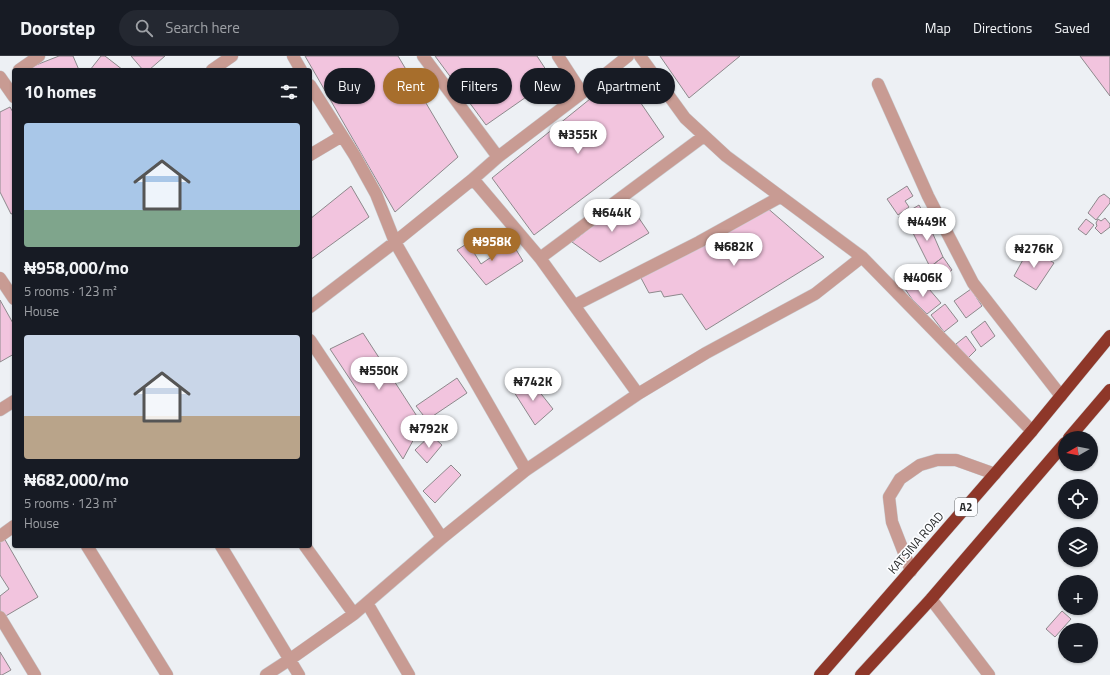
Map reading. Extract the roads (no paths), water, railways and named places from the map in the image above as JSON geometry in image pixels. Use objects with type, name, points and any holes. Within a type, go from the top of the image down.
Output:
[{"type":"highway","name":"KATSINA ROAD","points":[[820,675],[1032,431],[1110,336]]},
{"type":"highway","points":[[1075,431],[1110,390]]},
{"type":"highway","points":[[861,675],[931,599],[1058,451]]},
{"type":"street","points":[[22,68],[39,56]]},
{"type":"street","points":[[215,68],[232,56]]},
{"type":"street","points":[[293,56],[300,68]]},
{"type":"street","points":[[423,56],[498,157]]},
{"type":"street","points":[[558,56],[582,93]]},
{"type":"street","points":[[312,305],[395,242],[474,179],[498,157],[628,56]]},
{"type":"street","points":[[640,56],[685,118],[726,156],[862,257],[1032,431]]},
{"type":"street","points":[[12,75],[1,81],[12,95]]},
{"type":"street","points":[[878,84],[928,196],[973,283],[1061,396]]},
{"type":"street","points":[[312,88],[376,194],[395,242],[526,470]]},
{"type":"street","points":[[312,154],[342,136]]},
{"type":"street","points":[[540,258],[704,136]]},
{"type":"street","points":[[474,179],[540,258],[638,394]]},
{"type":"street","points":[[575,305],[699,242],[780,197]]},
{"type":"street","points":[[266,675],[290,660],[354,614],[442,538],[526,470],[638,394],[706,353],[815,294],[862,257]]},
{"type":"street","points":[[1,280],[12,296]]},
{"type":"street","points":[[312,343],[442,538]]},
{"type":"street","points":[[0,410],[12,402]]},
{"type":"street","points":[[911,571],[892,522],[889,497],[900,480],[920,464],[937,460],[956,460],[995,474]]},
{"type":"street","points":[[0,536],[12,527]]},
{"type":"street","points":[[87,548],[167,675]]},
{"type":"street","points":[[222,548],[299,675]]},
{"type":"street","points":[[306,548],[354,614]]},
{"type":"street","points":[[931,599],[988,675]]},
{"type":"street","points":[[367,603],[409,675]]},
{"type":"street","points":[[0,618],[35,675]]}]
